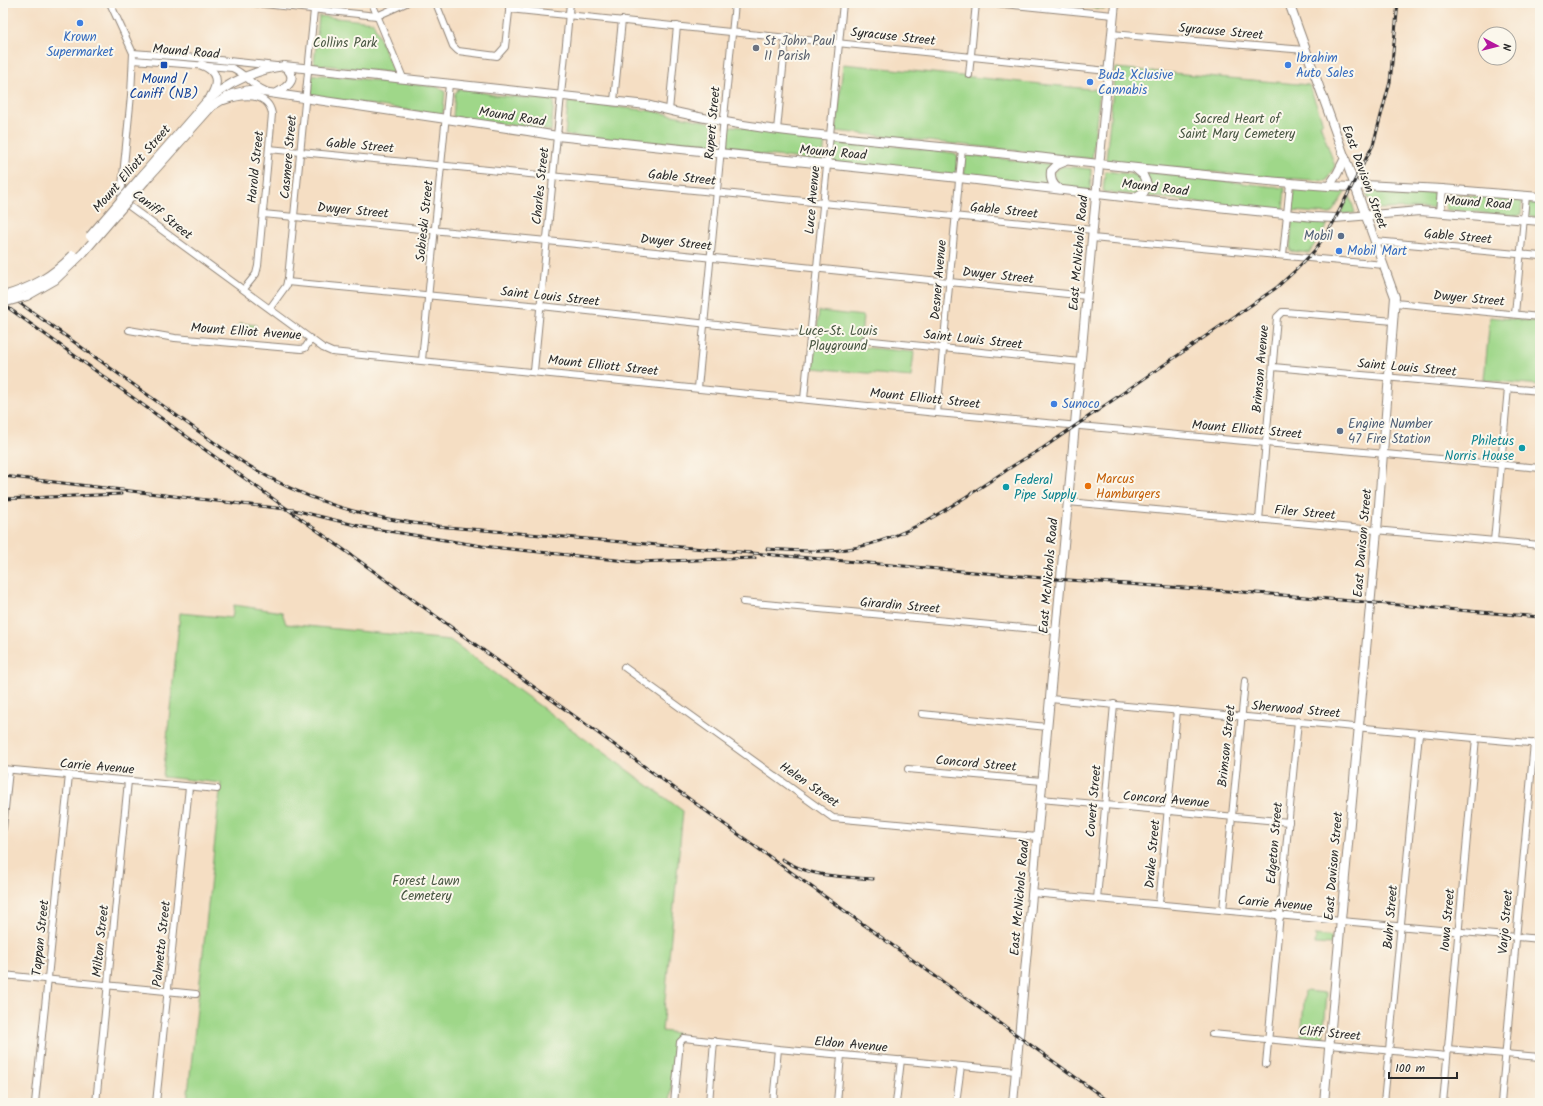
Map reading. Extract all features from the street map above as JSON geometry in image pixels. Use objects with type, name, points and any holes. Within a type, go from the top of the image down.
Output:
[{"type":"main road","name":"East McNichols Road","points":[[1013,1103],[1092,234],[1115,3]]},
{"type":"main road","name":"East Davison Street","points":[[1289,3],[1395,297],[1377,531],[1324,1103]]},
{"type":"main road","points":[[202,65],[211,70],[216,80],[216,87],[209,104]]},
{"type":"main road","name":"Mound Road","points":[[284,66],[403,78],[561,97],[614,101],[647,105],[669,111],[777,130],[1135,169],[1329,186],[1356,187],[1364,185],[1442,189],[1540,197]]},
{"type":"main road","points":[[277,93],[290,84],[290,71],[284,66]]},
{"type":"main road","name":"Mount Elliott Street","points":[[3,296],[23,290],[51,275],[79,249],[225,88],[247,76],[266,69],[284,66]]},
{"type":"main road","name":"Mount Elliott Street","points":[[209,104],[232,94],[249,90],[266,91]]},
{"type":"main road","name":"Mound Road","points":[[266,91],[445,119],[528,130],[557,136],[1287,214],[1335,218],[1411,212],[1440,212],[1540,220]]},
{"type":"main road","points":[[1329,186],[1338,174],[1345,158]]},
{"type":"main road","points":[[1060,190],[1053,184],[1051,179],[1051,171],[1057,165],[1067,161]]},
{"type":"main road","points":[[1134,198],[1144,192],[1147,184],[1143,175],[1135,169]]},
{"type":"main road","name":"Mount Elliott Street","points":[[3,303],[27,296],[55,280],[83,253],[143,179]]},
{"type":"main road","points":[[1440,212],[1442,189]]},
{"type":"street","name":"Caniff Street","points":[[110,3],[133,57],[131,95],[121,196],[128,205],[312,339]]},
{"type":"street","points":[[254,3],[377,16],[406,3]]},
{"type":"street","name":"Casmere Street","points":[[270,308],[287,282],[309,69],[314,10],[312,3]]},
{"type":"street","points":[[372,3],[403,78]]},
{"type":"street","points":[[436,3],[453,46],[458,51],[497,56],[505,47],[510,6]]},
{"type":"street","name":"Charles Street","points":[[534,371],[570,3]]},
{"type":"street","name":"Rupert Street","points":[[698,388],[735,3]]},
{"type":"street","name":"Luce Avenue","points":[[804,400],[843,3]]},
{"type":"street","points":[[969,75],[976,3]]},
{"type":"street","points":[[994,3],[1114,15]]},
{"type":"street","name":"Syracuse Street","points":[[510,6],[569,15],[1108,71]]},
{"type":"street","points":[[614,101],[622,20]]},
{"type":"street","points":[[669,111],[677,26]]},
{"type":"street","name":"Syracuse Street","points":[[1111,34],[1306,50]]},
{"type":"street","points":[[777,130],[786,37]]},
{"type":"street","name":"Mound Road","points":[[133,57],[232,68],[247,76],[257,87],[266,91]]},
{"type":"street","name":"Mound Road","points":[[133,57],[210,59],[284,66]]},
{"type":"street","name":"Sobieski Street","points":[[422,360],[449,84]]},
{"type":"street","name":"Harold Street","points":[[209,104],[254,96],[265,100],[270,106],[272,114],[258,270],[244,290]]},
{"type":"street","name":"Gable Street","points":[[269,149],[553,175],[955,217],[1092,234],[1384,265]]},
{"type":"street","name":"Desner Avenue","points":[[937,413],[962,149]]},
{"type":"street","points":[[1283,255],[1290,183]]},
{"type":"street","points":[[1515,314],[1526,196]]},
{"type":"street","name":"Dwyer Street","points":[[263,214],[547,241],[817,270],[1087,296]]},
{"type":"street","name":"Gable Street","points":[[1375,241],[1540,256]]},
{"type":"street","name":"Saint Louis Street","points":[[287,282],[541,306],[811,335]]},
{"type":"street","name":"Dwyer Street","points":[[1395,303],[1540,317]]},
{"type":"street","name":"Brimson Avenue","points":[[1259,520],[1277,317],[1282,312],[1394,321]]},
{"type":"street","name":"Mount Elliot Avenue","points":[[129,330],[175,338],[301,349],[305,348],[312,339]]},
{"type":"street","name":"Mount Elliott Street","points":[[312,339],[323,348],[332,352],[534,371],[937,413],[1540,468]]},
{"type":"street","name":"Saint Louis Street","points":[[863,340],[1081,362]]},
{"type":"street","name":"Saint Louis Street","points":[[1273,367],[1540,391]]},
{"type":"street","points":[[1494,541],[1508,388]]},
{"type":"street","name":"Filer Street","points":[[1068,502],[1540,545]]},
{"type":"street","name":"Girardin Street","points":[[743,602],[1056,631]]},
{"type":"street","name":"Helen Street","points":[[624,667],[833,818],[1037,837]]},
{"type":"street","name":"Brimson Street","points":[[1223,910],[1245,681]]},
{"type":"street","name":"Sherwood Street","points":[[1050,698],[1537,744]]},
{"type":"street","name":"Covert Street","points":[[1096,898],[1114,704]]},
{"type":"street","name":"Drake Street","points":[[1159,904],[1177,710]]},
{"type":"street","points":[[922,714],[1047,727]]},
{"type":"street","name":"Edgeton Street","points":[[1266,1064],[1298,721]]},
{"type":"street","name":"Buhr Street","points":[[1384,1103],[1419,733]]},
{"type":"street","name":"Iowa Street","points":[[1442,1103],[1476,738]]},
{"type":"street","name":"Varjo Street","points":[[1501,1103],[1516,937],[1537,744]]},
{"type":"street","points":[[3,828],[6,769]]},
{"type":"street","name":"Carrie Avenue","points":[[6,769],[216,790]]},
{"type":"street","name":"Concord Street","points":[[908,769],[1042,781]]},
{"type":"street","name":"Tappan Street","points":[[35,1103],[69,775]]},
{"type":"street","name":"Milton Street","points":[[96,1103],[128,781]]},
{"type":"street","name":"Palmetto Street","points":[[156,1103],[189,787]]},
{"type":"street","name":"Concord Avenue","points":[[1041,799],[1288,822]]},
{"type":"street","name":"Carrie Avenue","points":[[1032,893],[1540,939]]},
{"type":"street","points":[[3,975],[196,994]]},
{"type":"street","name":"Cliff Street","points":[[1212,1034],[1389,1050],[1505,1054],[1540,1057]]},
{"type":"street","name":"Eldon Avenue","points":[[674,1103],[680,1042],[684,1038],[778,1049],[1016,1071]]},
{"type":"street","points":[[709,1103],[714,1041]]},
{"type":"street","points":[[773,1103],[778,1049]]},
{"type":"street","points":[[837,1103],[841,1055]]},
{"type":"street","points":[[896,1103],[901,1060]]},
{"type":"street","points":[[956,1103],[960,1066]]},
{"type":"green space","points":[[1085,3],[1105,3],[1105,9],[1085,7]]},
{"type":"green space","name":"Collins Park","points":[[319,16],[373,22],[394,73],[314,64]]},
{"type":"green space","points":[[843,64],[1100,90],[1092,159],[836,131]]},
{"type":"green space","name":"Sacred Heart of Saint Mary Cemetery","points":[[1115,68],[1309,85],[1323,123],[1320,124],[1335,166],[1326,181],[1232,174],[1106,161]]},
{"type":"green space","points":[[323,75],[439,87],[445,92],[443,113],[441,115],[311,96],[312,76]]},
{"type":"green space","points":[[459,89],[470,89],[493,95],[554,100],[551,131],[453,117],[455,93]]},
{"type":"green space","points":[[568,102],[653,111],[713,123],[718,125],[716,150],[565,135]]},
{"type":"green space","points":[[733,126],[825,138],[823,161],[727,151],[729,127]]},
{"type":"green space","points":[[835,139],[954,153],[958,156],[956,173],[955,175],[833,163]]},
{"type":"green space","points":[[968,155],[1049,164],[1051,166],[1046,177],[1050,187],[964,176],[964,159]]},
{"type":"green space","points":[[1062,166],[1091,169],[1090,190],[1059,188],[1053,173]]},
{"type":"green space","points":[[1106,171],[1138,175],[1141,177],[1143,186],[1137,195],[1103,192]]},
{"type":"green space","points":[[1148,172],[1285,188],[1283,210],[1263,210],[1147,196],[1145,195],[1146,173]]},
{"type":"green space","points":[[1294,188],[1346,191],[1331,214],[1292,211]]},
{"type":"green space","points":[[1369,190],[1436,193],[1438,195],[1437,206],[1434,208],[1374,209],[1366,192]]},
{"type":"green space","points":[[1448,194],[1520,200],[1522,202],[1521,214],[1519,216],[1447,210],[1445,202]]},
{"type":"green space","points":[[1350,196],[1355,213],[1340,214]]},
{"type":"green space","points":[[1532,201],[1540,201],[1540,218],[1528,215],[1529,203]]},
{"type":"green space","points":[[1292,220],[1329,222],[1309,253],[1290,251]]},
{"type":"green space","name":"Luce-St. Louis Playground","points":[[819,311],[863,316],[860,347],[914,352],[911,377],[813,368]]},
{"type":"green space","points":[[1490,317],[1540,322],[1540,385],[1484,380]]},
{"type":"green space","points":[[240,323],[256,325],[256,332],[239,331]]},
{"type":"green space","name":"Forest Lawn Cemetery","points":[[234,605],[282,612],[286,624],[450,640],[683,811],[662,1031],[677,1033],[670,1103],[187,1103],[221,783],[163,777],[180,613],[232,618]]},
{"type":"green space","points":[[1316,935],[1332,937],[1331,945],[1315,944]]},
{"type":"green space","points":[[1305,991],[1327,993],[1323,1040],[1301,1038]]},
{"type":"railway","points":[[767,549],[822,551],[863,546],[885,540],[926,521],[1043,448],[1276,288],[1315,250],[1332,225],[1373,145],[1390,82],[1398,3]]},
{"type":"railway","points":[[3,291],[226,451],[252,468],[305,494],[331,504],[387,519],[447,527],[1055,579],[1270,594],[1540,617]]},
{"type":"railway","points":[[3,304],[1111,1103]]},
{"type":"railway","points":[[3,476],[294,510],[363,527],[482,546],[636,562],[755,558]]},
{"type":"railway","points":[[3,499],[121,494]]},
{"type":"railway","points":[[782,859],[804,870],[815,873],[873,879]]},
{"type":"place","name":"Krown Supermarket","points":[[80,23]]},
{"type":"place","name":"St John Paul II Parish","points":[[756,48]]},
{"type":"place","name":"Mound / Caniff (NB)","points":[[164,65]]},
{"type":"place","name":"Ibrahim Auto Sales","points":[[1288,65]]},
{"type":"place","name":"Budz Xclusive Cannabis","points":[[1090,82]]},
{"type":"place","name":"Mobil","points":[[1341,236]]},
{"type":"place","name":"Mobil Mart","points":[[1339,251]]},
{"type":"place","name":"Sunoco","points":[[1054,404]]},
{"type":"place","name":"Engine Number 47 Fire Station","points":[[1340,431]]},
{"type":"place","name":"Philetus Norris House","points":[[1522,448]]},
{"type":"place","name":"Marcus Hamburgers","points":[[1088,486]]},
{"type":"place","name":"Federal Pipe Supply","points":[[1006,487]]}]
